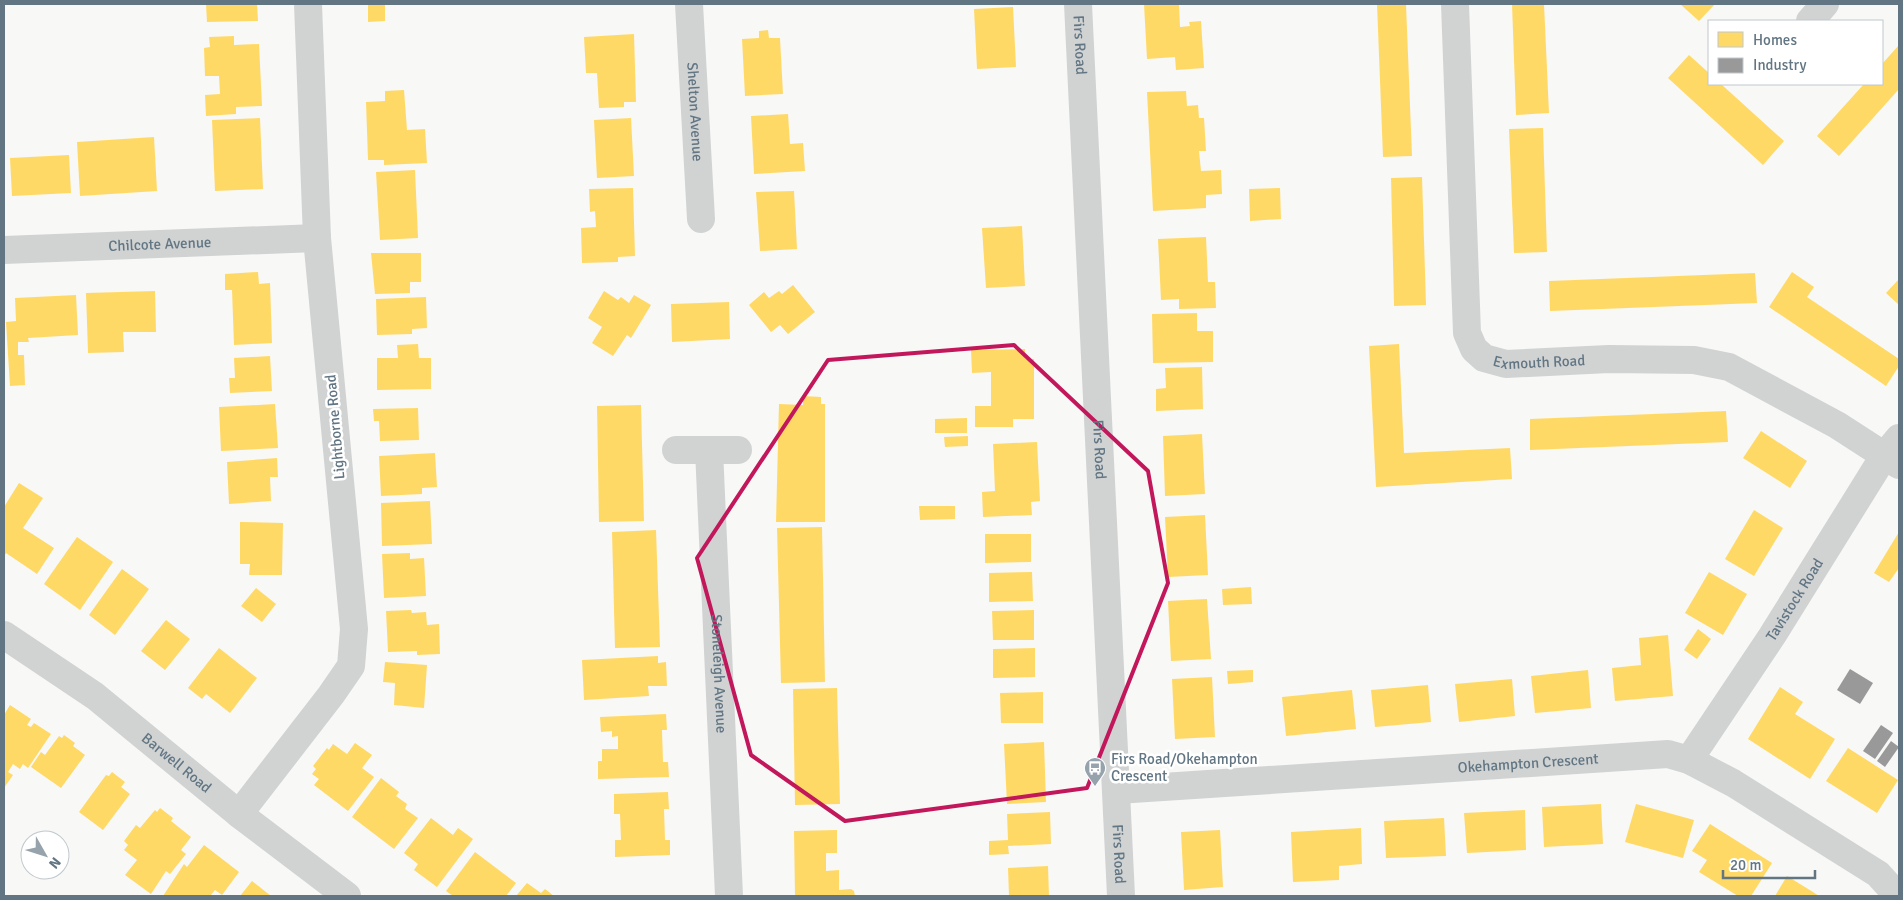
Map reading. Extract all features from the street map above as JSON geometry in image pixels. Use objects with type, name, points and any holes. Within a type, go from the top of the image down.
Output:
[{"type":"street","name":"Lightborne Road","points":[[240,814],[351,666],[354,629],[317,238],[308,4]]},
{"type":"street","name":"Shelton Avenue","points":[[689,4],[701,219]]},
{"type":"street","name":"Firs Road","points":[[1078,4],[1121,896]]},
{"type":"street","name":"Exmouth Road","points":[[1456,4],[1467,333],[1474,349],[1484,358],[1506,364],[1609,360],[1694,360],[1729,367],[1837,425],[1894,453]]},
{"type":"street","points":[[1811,20],[1825,4]]},
{"type":"street","name":"Chilcote Avenue","points":[[4,250],[317,238]]},
{"type":"street","points":[[676,450],[738,450]]},
{"type":"street","name":"Stoneleigh Avenue","points":[[709,450],[729,896]]},
{"type":"street","name":"Tavistock Road","points":[[1689,760],[1894,453]]},
{"type":"street","name":"Barwell Road","points":[[4,634],[95,696],[240,814],[347,896]]},
{"type":"street","name":"Okehampton Crescent","points":[[1117,790],[1668,754],[1689,760],[1733,782],[1878,874],[1898,896]]},
{"type":"highlighted area","points":[[1014,345],[1148,471],[1168,583],[1087,788],[845,821],[751,755],[697,558],[828,360]]},
{"type":"building: Homes","points":[[206,4],[257,4],[258,21],[207,22]]},
{"type":"building: Homes","points":[[368,4],[385,4],[385,21],[368,22]]},
{"type":"building: Homes","points":[[1144,4],[1179,4],[1180,27],[1190,26],[1189,22],[1201,21],[1204,68],[1176,70],[1175,57],[1147,59]]},
{"type":"building: Homes","points":[[1377,4],[1406,4],[1412,156],[1383,157]]},
{"type":"building: Homes","points":[[1512,4],[1544,4],[1549,113],[1516,115]]},
{"type":"building: Homes","points":[[1680,4],[1715,4],[1699,21]]},
{"type":"building: Homes","points":[[1013,7],[1016,67],[977,69],[974,9]]},
{"type":"building: Homes","points":[[768,30],[769,38],[780,38],[783,94],[745,96],[742,39],[759,38],[759,31]]},
{"type":"building: Homes","points":[[634,34],[636,102],[624,102],[624,107],[599,108],[597,73],[586,73],[584,37]]},
{"type":"building: Homes","points":[[234,36],[234,45],[259,44],[262,106],[236,107],[236,114],[206,116],[205,95],[220,94],[219,76],[205,76],[204,48],[210,47],[209,37]]},
{"type":"building: Homes","points":[[1899,45],[1899,89],[1839,156],[1817,136],[1863,85],[1883,85],[1883,63]]},
{"type":"building: Homes","points":[[1689,55],[1708,72],[1708,85],[1722,85],[1784,141],[1763,165],[1668,78]]},
{"type":"building: Homes","points":[[404,90],[407,130],[425,129],[427,163],[384,165],[384,160],[368,160],[366,102],[385,101],[385,91]]},
{"type":"building: Homes","points":[[1186,91],[1187,106],[1198,105],[1199,118],[1204,118],[1206,151],[1199,151],[1201,171],[1221,170],[1222,194],[1206,195],[1206,208],[1153,211],[1147,92]]},
{"type":"building: Homes","points":[[788,114],[790,144],[803,143],[805,171],[754,174],[751,116]]},
{"type":"building: Homes","points":[[260,118],[263,189],[215,191],[212,120]]},
{"type":"building: Homes","points":[[631,118],[634,176],[597,178],[594,120]]},
{"type":"building: Homes","points":[[1543,128],[1547,252],[1514,253],[1509,129]]},
{"type":"building: Homes","points":[[154,137],[157,191],[80,196],[77,142]]},
{"type":"building: Homes","points":[[69,155],[71,193],[12,196],[10,158]]},
{"type":"building: Homes","points":[[415,170],[418,238],[380,240],[376,172]]},
{"type":"building: Homes","points":[[1422,177],[1426,305],[1394,306],[1391,178]]},
{"type":"building: Homes","points":[[633,188],[635,256],[618,257],[618,262],[582,263],[581,228],[596,227],[595,211],[590,212],[589,189]]},
{"type":"building: Homes","points":[[1280,188],[1281,219],[1250,221],[1249,189]]},
{"type":"building: Homes","points":[[794,191],[797,249],[760,251],[756,192]]},
{"type":"building: Homes","points":[[1022,226],[1025,286],[986,288],[982,228]]},
{"type":"building: Homes","points":[[1206,237],[1208,282],[1215,282],[1216,308],[1179,309],[1179,299],[1161,300],[1158,239]]},
{"type":"building: Homes","points":[[371,253],[421,253],[421,282],[410,282],[410,293],[375,294]]},
{"type":"building: Homes","points":[[258,272],[259,284],[270,283],[272,343],[234,345],[232,290],[225,290],[225,274]]},
{"type":"building: Homes","points":[[1792,272],[1814,287],[1807,297],[1899,359],[1899,366],[1886,386],[1769,307]]},
{"type":"building: Homes","points":[[1755,273],[1757,303],[1550,311],[1549,281]]},
{"type":"building: Homes","points":[[1899,279],[1899,305],[1886,293]]},
{"type":"building: Homes","points":[[793,285],[815,312],[788,334],[780,325],[771,332],[749,305],[764,292],[769,298],[779,291],[782,294]]},
{"type":"building: Homes","points":[[155,291],[156,332],[123,332],[124,352],[88,353],[86,293]]},
{"type":"building: Homes","points":[[604,291],[618,300],[621,297],[629,303],[634,295],[651,305],[631,338],[627,335],[613,356],[592,343],[602,327],[588,318]]},
{"type":"building: Homes","points":[[76,295],[78,335],[28,338],[29,342],[18,342],[18,355],[24,355],[25,385],[10,386],[6,322],[16,321],[15,298]]},
{"type":"building: Homes","points":[[426,297],[427,328],[412,329],[412,334],[377,335],[376,299]]},
{"type":"building: Homes","points":[[729,302],[730,339],[672,342],[671,304]]},
{"type":"building: Homes","points":[[1197,313],[1197,331],[1213,331],[1213,362],[1153,363],[1152,314]]},
{"type":"building: Homes","points":[[418,344],[419,358],[431,358],[431,389],[377,390],[377,358],[398,358],[397,345]]},
{"type":"building: Homes","points":[[1399,344],[1404,453],[1510,448],[1512,479],[1376,487],[1369,346]]},
{"type":"building: Homes","points":[[1025,349],[1025,359],[1034,359],[1034,419],[1013,419],[1013,427],[975,427],[975,406],[991,406],[991,372],[972,373],[971,350]]},
{"type":"building: Homes","points":[[270,356],[272,391],[230,393],[229,378],[235,378],[234,358]]},
{"type":"building: Homes","points":[[1202,367],[1203,409],[1156,411],[1156,389],[1166,388],[1165,368]]},
{"type":"building: Homes","points":[[803,396],[821,397],[821,404],[825,404],[825,522],[776,522],[779,404],[803,405]]},
{"type":"building: Homes","points":[[275,404],[278,448],[221,451],[219,407]]},
{"type":"building: Homes","points":[[641,405],[644,521],[599,522],[597,406]]},
{"type":"building: Homes","points":[[418,408],[419,440],[380,441],[379,421],[374,421],[373,409]]},
{"type":"building: Homes","points":[[1726,411],[1728,442],[1530,450],[1530,419]]},
{"type":"building: Homes","points":[[967,418],[967,433],[935,433],[935,419]]},
{"type":"building: Homes","points":[[1761,431],[1807,461],[1790,488],[1743,458]]},
{"type":"building: Homes","points":[[1202,434],[1205,494],[1165,496],[1163,436]]},
{"type":"building: Homes","points":[[968,436],[968,446],[945,447],[944,437]]},
{"type":"building: Homes","points":[[1037,442],[1040,501],[1031,502],[1032,515],[983,517],[982,492],[995,491],[993,444]]},
{"type":"building: Homes","points":[[435,453],[437,487],[422,488],[422,494],[381,496],[379,456]]},
{"type":"building: Homes","points":[[277,458],[278,477],[270,477],[271,501],[229,504],[227,462]]},
{"type":"building: Homes","points":[[19,483],[43,498],[23,528],[54,548],[37,574],[6,553],[4,557],[4,507]]},
{"type":"building: Homes","points":[[430,501],[432,544],[382,546],[381,503]]},
{"type":"building: Homes","points":[[919,506],[955,506],[955,519],[920,520]]},
{"type":"building: Homes","points":[[1754,510],[1783,528],[1754,576],[1725,559]]},
{"type":"building: Homes","points":[[1205,515],[1208,575],[1168,577],[1165,517]]},
{"type":"building: Homes","points":[[240,522],[283,523],[282,575],[249,575],[250,564],[240,564]]},
{"type":"building: Homes","points":[[822,527],[825,682],[781,683],[777,528]]},
{"type":"building: Homes","points":[[656,530],[660,647],[615,648],[612,532]]},
{"type":"building: Homes","points":[[1899,532],[1899,568],[1889,582],[1874,573]]},
{"type":"building: Homes","points":[[985,534],[1031,534],[1031,562],[985,563]]},
{"type":"building: Homes","points":[[77,537],[113,562],[80,610],[44,584]]},
{"type":"building: Homes","points":[[410,553],[410,559],[424,558],[426,596],[384,598],[382,554]]},
{"type":"building: Homes","points":[[122,569],[149,589],[115,635],[89,615]]},
{"type":"building: Homes","points":[[1032,572],[1033,601],[989,602],[989,573]]},
{"type":"building: Homes","points":[[1709,572],[1747,594],[1723,635],[1685,613]]},
{"type":"building: Homes","points":[[1251,587],[1252,604],[1223,605],[1222,589]]},
{"type":"building: Homes","points":[[256,588],[276,604],[262,622],[241,606]]},
{"type":"building: Homes","points":[[1207,599],[1211,659],[1171,661],[1168,601]]},
{"type":"building: Homes","points":[[411,610],[412,613],[426,612],[427,625],[439,624],[440,654],[417,655],[417,651],[388,652],[386,611]]},
{"type":"building: Homes","points":[[1034,610],[1034,640],[993,640],[992,611]]},
{"type":"building: Homes","points":[[166,620],[190,639],[165,670],[141,651]]},
{"type":"building: Homes","points":[[1698,629],[1711,639],[1697,659],[1684,650]]},
{"type":"building: Homes","points":[[1668,635],[1673,696],[1615,701],[1612,668],[1641,665],[1639,638]]},
{"type":"building: Homes","points":[[219,648],[257,678],[230,713],[206,694],[202,699],[188,688]]},
{"type":"building: Homes","points":[[1035,648],[1035,677],[993,678],[993,649]]},
{"type":"building: Homes","points":[[658,656],[658,663],[666,662],[667,686],[648,686],[649,696],[584,700],[582,660]]},
{"type":"building: Homes","points":[[385,662],[427,665],[424,708],[394,705],[395,683],[383,682]]},
{"type":"building: Homes","points":[[1253,670],[1253,682],[1228,684],[1227,671]]},
{"type":"building: Homes","points":[[1588,670],[1591,708],[1535,713],[1531,676]]},
{"type":"building: Homes","points":[[1212,677],[1215,737],[1175,739],[1172,679]]},
{"type":"building: Homes","points":[[1512,679],[1515,716],[1459,722],[1455,684]]},
{"type":"building: Homes","points":[[1428,685],[1431,722],[1375,727],[1371,690]]},
{"type":"building: Homes","points":[[1780,687],[1803,702],[1795,714],[1835,739],[1810,779],[1748,739]]},
{"type":"building: Homes","points":[[837,688],[840,804],[795,805],[793,689]]},
{"type":"building: Homes","points":[[1352,690],[1356,729],[1286,736],[1282,697]]},
{"type":"building: Homes","points":[[1043,692],[1043,723],[1001,723],[1000,693]]},
{"type":"building: Homes","points":[[10,705],[31,719],[27,725],[31,727],[34,723],[51,734],[28,768],[23,764],[20,769],[13,764],[8,772],[13,775],[4,788],[4,715]]},
{"type":"building: Homes","points":[[666,714],[667,730],[662,730],[663,762],[668,762],[669,777],[598,779],[598,761],[602,761],[602,749],[618,749],[618,736],[612,737],[612,731],[601,732],[600,717]]},
{"type":"building: Homes","points":[[64,735],[75,743],[73,746],[85,755],[61,788],[31,767],[41,752],[45,755],[59,736],[62,738]]},
{"type":"building: Homes","points":[[1044,742],[1046,802],[1007,804],[1004,744]]},
{"type":"building: Homes","points":[[355,743],[372,755],[362,768],[374,777],[348,811],[314,785],[319,779],[312,774],[316,769],[313,766],[327,748],[329,750],[333,744],[347,754]]},
{"type":"building: Homes","points":[[1848,748],[1898,780],[1877,813],[1826,781]]},
{"type":"building: Homes","points":[[112,772],[125,782],[121,787],[130,794],[103,830],[79,812],[106,775],[109,776]]},
{"type":"building: Homes","points":[[381,778],[399,792],[396,796],[407,804],[405,809],[418,818],[394,849],[352,817]]},
{"type":"building: Homes","points":[[668,792],[669,809],[664,809],[665,840],[670,840],[670,855],[615,857],[615,840],[621,840],[620,814],[614,814],[614,794]]},
{"type":"building: Homes","points":[[1601,804],[1603,844],[1544,847],[1542,807]]},
{"type":"building: Homes","points":[[1636,804],[1694,820],[1683,858],[1625,842]]},
{"type":"building: Homes","points":[[160,808],[173,818],[171,821],[191,837],[181,850],[186,854],[170,874],[166,871],[151,894],[125,875],[137,860],[124,850],[128,845],[124,841],[136,825],[140,828],[155,810],[157,812]]},
{"type":"building: Homes","points":[[1525,810],[1526,850],[1467,853],[1464,813]]},
{"type":"building: Homes","points":[[1050,812],[1051,844],[1008,846],[1009,854],[989,855],[989,841],[1008,840],[1007,814]]},
{"type":"building: Homes","points":[[431,818],[453,835],[458,828],[473,839],[437,887],[414,870],[418,864],[404,853]]},
{"type":"building: Homes","points":[[1444,818],[1446,856],[1386,858],[1384,821]]},
{"type":"building: Homes","points":[[1710,824],[1772,863],[1751,896],[1738,896],[1699,872],[1707,860],[1692,851]]},
{"type":"building: Homes","points":[[1361,828],[1362,864],[1339,866],[1339,880],[1293,882],[1291,832]]},
{"type":"building: Homes","points":[[837,830],[837,853],[826,853],[826,871],[839,870],[839,890],[851,889],[854,891],[855,896],[795,896],[794,831]]},
{"type":"building: Homes","points":[[1220,830],[1223,887],[1184,890],[1181,832]]},
{"type":"building: Homes","points":[[204,845],[239,872],[222,895],[215,890],[210,896],[163,896],[184,864],[187,867]]},
{"type":"building: Homes","points":[[475,852],[516,883],[506,896],[453,896],[446,891]]},
{"type":"building: Homes","points":[[1048,866],[1049,896],[1009,896],[1008,868]]},
{"type":"building: Homes","points":[[1787,876],[1813,892],[1819,896],[1775,896]]},
{"type":"building: Homes","points":[[252,881],[271,896],[240,896]]},
{"type":"building: Homes","points":[[527,883],[541,893],[545,889],[554,896],[516,896]]},
{"type":"building: Industry","points":[[1850,669],[1873,683],[1860,704],[1837,690]]},
{"type":"building: Industry","points":[[1881,725],[1893,733],[1875,759],[1863,751]]},
{"type":"building: Industry","points":[[1891,741],[1899,747],[1885,767],[1877,761]]},
{"type":"place","name":"Firs Road/Okehampton Crescent","points":[[1095,787]]}]
